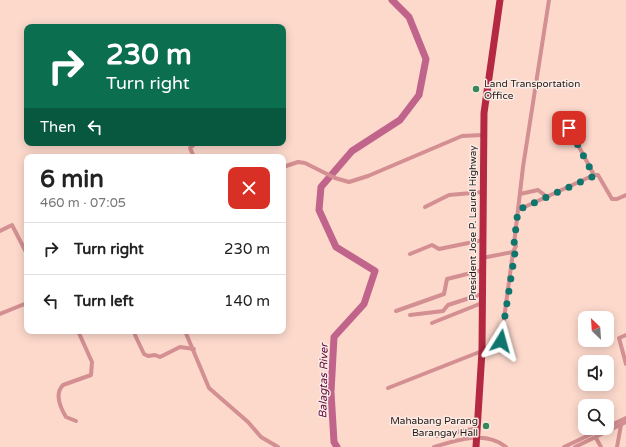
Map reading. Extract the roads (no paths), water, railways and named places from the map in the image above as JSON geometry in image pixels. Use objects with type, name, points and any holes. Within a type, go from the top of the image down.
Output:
[{"type":"highway","name":"President Jose P. Laurel Highway","points":[[476,447],[482,351],[483,135],[486,92],[500,0]]},
{"type":"street","points":[[501,341],[513,252],[516,246],[514,244],[520,194],[549,0]]},
{"type":"street","points":[[569,128],[594,176]]},
{"type":"street","points":[[286,166],[298,162],[316,167],[335,178],[349,182],[355,181],[462,136],[483,135]]},
{"type":"street","points":[[518,210],[598,175],[612,200],[626,195]]},
{"type":"street","points":[[520,194],[538,190],[547,197]]},
{"type":"street","points":[[425,207],[449,195],[483,192]]},
{"type":"street","points":[[0,231],[12,225],[24,248]]},
{"type":"street","points":[[410,254],[432,245],[439,249],[483,240]]},
{"type":"street","points":[[482,258],[513,252]]},
{"type":"street","points":[[396,311],[444,294],[447,280],[483,270]]},
{"type":"street","points":[[410,315],[443,311],[448,305],[482,294]]},
{"type":"street","points":[[432,324],[482,303]]},
{"type":"street","points":[[0,314],[24,304]]},
{"type":"street","points":[[76,421],[66,417],[59,402],[58,393],[63,385],[91,375],[92,362],[79,334]]},
{"type":"street","points":[[186,334],[209,388],[248,422],[261,437],[278,447]]},
{"type":"street","points":[[135,335],[144,354],[148,356],[155,355],[160,357],[180,347],[194,349]]},
{"type":"street","points":[[626,335],[618,338],[626,364]]},
{"type":"street","points":[[388,388],[482,351]]},
{"type":"street","points":[[614,424],[626,418]]},
{"type":"street","points":[[575,447],[624,424]]},
{"type":"street","points":[[617,447],[624,424]]},
{"type":"street","points":[[437,436],[478,428]]},
{"type":"street","points":[[564,447],[589,435]]},
{"type":"street","points":[[434,447],[467,438],[496,440],[506,447]]},
{"type":"street","points":[[596,438],[601,447]]},
{"type":"waterway","name":"Balagtas River","points":[[337,447],[334,442],[331,392],[334,337],[364,304],[375,271],[336,247],[319,210],[321,187],[352,151],[400,120],[419,95],[426,59],[409,17],[392,0]]},
{"type":"place","name":"Land Transportation Office","points":[[476,89]]},
{"type":"place","name":"Mahabang Parang Barangay Hall","points":[[486,426]]}]
